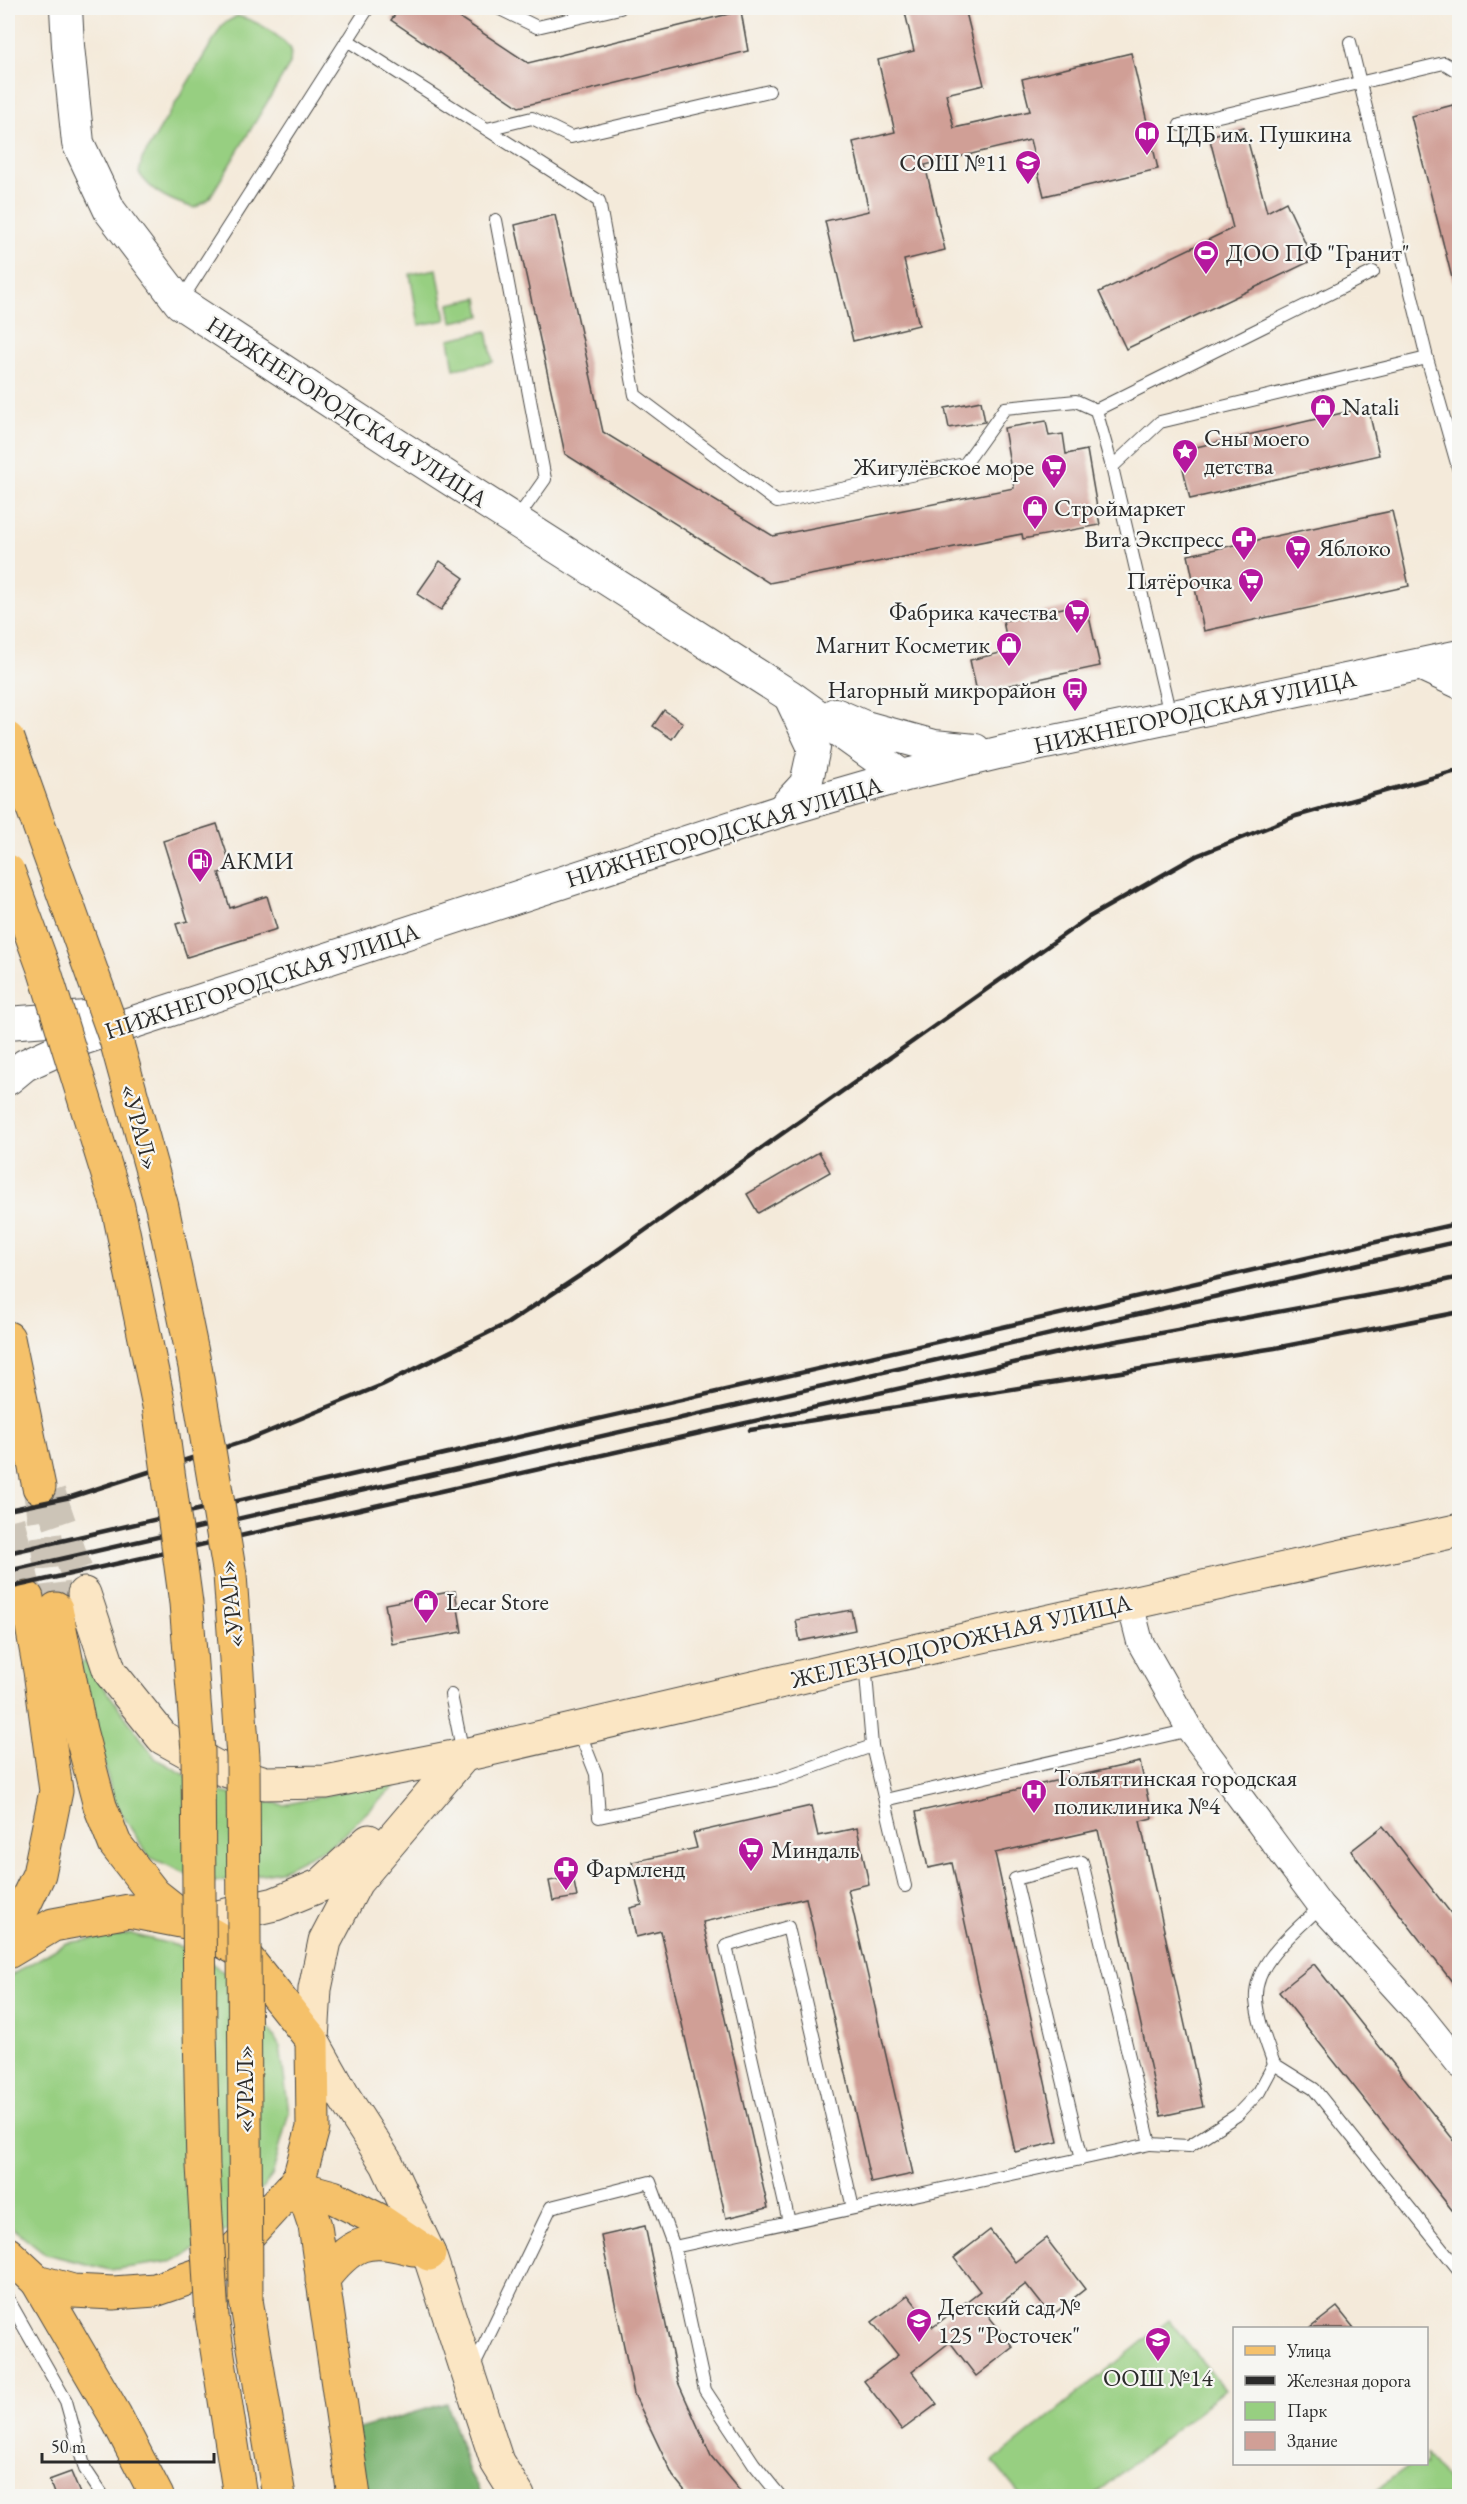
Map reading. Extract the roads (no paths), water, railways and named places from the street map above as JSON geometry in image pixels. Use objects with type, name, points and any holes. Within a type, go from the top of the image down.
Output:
[{"type":"main road","name":"«УРАЛ»","points":[[8,739],[116,1040],[162,1207],[195,1366],[230,1575],[243,1757],[246,2300],[279,2496]]},
{"type":"main road","name":"«УРАЛ»","points":[[8,871],[44,969],[118,1207],[159,1406],[186,1603],[198,1751],[202,2144],[212,2317],[240,2496]]},
{"type":"main road","points":[[8,1338],[25,1422],[44,1490]]},
{"type":"main road","name":"ЖЕЛЕЗНОДОРОЖНАЯ УЛИЦА","points":[[55,1600],[163,1738],[216,1767],[265,1783],[326,1782],[464,1755],[865,1662],[1460,1530]]},
{"type":"main road","points":[[55,1600],[80,1730],[100,1806],[115,1844],[154,1894],[191,1923],[242,1952],[312,2040],[344,2097],[387,2164],[429,2254],[497,2462],[518,2496]]},
{"type":"main road","points":[[8,1939],[39,1874],[56,1791],[40,1671],[55,1600]]},
{"type":"main road","points":[[8,1952],[53,1924],[129,1911],[191,1923],[275,1904],[321,1885],[464,1755]]},
{"type":"main road","points":[[37,2281],[73,2291],[113,2293],[155,2290],[218,2268],[293,2186],[300,2175],[313,2128],[312,2040],[315,1989],[325,1941],[356,1882],[464,1755]]},
{"type":"main road","points":[[293,2186],[333,2197],[376,2219],[429,2254]]},
{"type":"main road","points":[[293,2186],[308,2205],[315,2226],[354,2496]]},
{"type":"main road","points":[[322,2280],[342,2255],[368,2242],[393,2242],[429,2254]]},
{"type":"main road","points":[[8,2254],[37,2281],[115,2415],[157,2496]]},
{"type":"street","name":"НИЖНЕГОРОДСКАЯ УЛИЦА","points":[[66,8],[78,143],[110,211],[180,303],[790,696]]},
{"type":"street","name":"НИЖНЕГОРОДСКАЯ УЛИЦА","points":[[8,1079],[25,1065],[84,1038],[781,811],[902,776],[1002,752],[1460,656]]},
{"type":"street","points":[[1415,665],[1460,686]]},
{"type":"street","points":[[790,696],[865,727],[934,746],[1002,752]]},
{"type":"street","points":[[790,696],[902,776]]},
{"type":"street","points":[[781,811],[806,784],[814,748],[790,696]]},
{"type":"street","points":[[8,1023],[59,1020],[197,1002]]},
{"type":"street","points":[[1130,1603],[1140,1642],[1190,1730],[1321,1906],[1419,2014],[1460,2066]]},
{"type":"lane","points":[[180,303],[368,8]]},
{"type":"lane","points":[[498,8],[537,27],[620,8]]},
{"type":"lane","points":[[347,40],[599,201],[635,395],[777,502],[965,464],[1005,408],[1076,401],[1096,410]]},
{"type":"lane","points":[[1350,42],[1427,358],[1460,474]]},
{"type":"lane","points":[[1180,125],[1444,63],[1460,73]]},
{"type":"lane","points":[[487,129],[532,118],[571,137],[769,91]]},
{"type":"lane","points":[[496,220],[545,479],[516,521]]},
{"type":"lane","points":[[1096,410],[1373,272]]},
{"type":"lane","points":[[1112,467],[1160,422],[1427,358]]},
{"type":"lane","points":[[1096,410],[1112,467],[1170,717]]},
{"type":"lane","points":[[865,1662],[872,1746],[905,1886]]},
{"type":"lane","points":[[451,1695],[464,1755]]},
{"type":"lane","points":[[578,1727],[596,1774],[599,1817],[779,1779],[872,1746]]},
{"type":"lane","points":[[885,1800],[1190,1730]]},
{"type":"lane","points":[[1082,2159],[1015,1879],[1082,1862],[1150,2144]]},
{"type":"lane","points":[[1321,1906],[1278,1949],[1261,1973],[1256,1998],[1260,2020],[1274,2064],[1314,2089],[1460,2271]]},
{"type":"lane","points":[[789,2222],[726,1946],[788,1927],[853,2208]]},
{"type":"lane","points":[[674,2247],[1150,2144],[1189,2146],[1237,2115],[1259,2092],[1274,2064]]},
{"type":"lane","points":[[469,2377],[551,2207],[650,2182],[674,2247],[705,2390],[754,2464],[780,2496]]},
{"type":"lane","points":[[8,2299],[66,2401],[85,2469],[103,2496]]},
{"type":"tunnel","points":[[39,1487],[56,1609]]},
{"type":"tunnel","points":[[49,1493],[84,1594]]},
{"type":"tunnel","points":[[8,1521],[27,1598]]},
{"type":"railway","points":[[8,1510],[71,1497],[248,1440],[382,1385],[508,1323],[599,1263],[1089,917],[1196,856],[1296,816],[1460,770]]},
{"type":"railway","points":[[8,1553],[1460,1223]]},
{"type":"railway","points":[[8,1571],[1460,1241]]},
{"type":"railway","points":[[8,1588],[1089,1346],[1460,1277]]},
{"type":"railway","points":[[750,1430],[1275,1348],[1460,1312]]},
{"type":"place","name":"ЦДБ им. Пушкина","points":[[1147,157]]},
{"type":"place","name":"СОШ №11","points":[[1028,186]]},
{"type":"place","name":"ДОО ПФ \"Гранит\"","points":[[1206,276]]},
{"type":"place","name":"Natali","points":[[1323,430]]},
{"type":"place","name":"Сны моего детства","points":[[1185,475]]},
{"type":"place","name":"Жигулёвское море","points":[[1054,490]]},
{"type":"place","name":"Строймаркет","points":[[1035,531]]},
{"type":"place","name":"Вита Экспресс","points":[[1244,562]]},
{"type":"place","name":"Яблоко","points":[[1298,571]]},
{"type":"place","name":"Пятёрочка","points":[[1251,604]]},
{"type":"place","name":"Фабрика качества","points":[[1077,635]]},
{"type":"place","name":"Магнит Косметик","points":[[1009,668]]},
{"type":"place","name":"Нагорный микрорайон","points":[[1075,713]]},
{"type":"place","name":"АКМИ","points":[[200,884]]},
{"type":"place","name":"Lecar Store","points":[[426,1625]]},
{"type":"place","name":"Тольяттинская городская поликлиника №4","points":[[1034,1815]]},
{"type":"place","name":"Миндаль","points":[[751,1873]]},
{"type":"place","name":"Фармленд","points":[[566,1892]]},
{"type":"place","name":"Детский сад № 125 \"Росточек\"","points":[[919,2344]]},
{"type":"place","name":"ООШ №14","points":[[1158,2363]]}]
